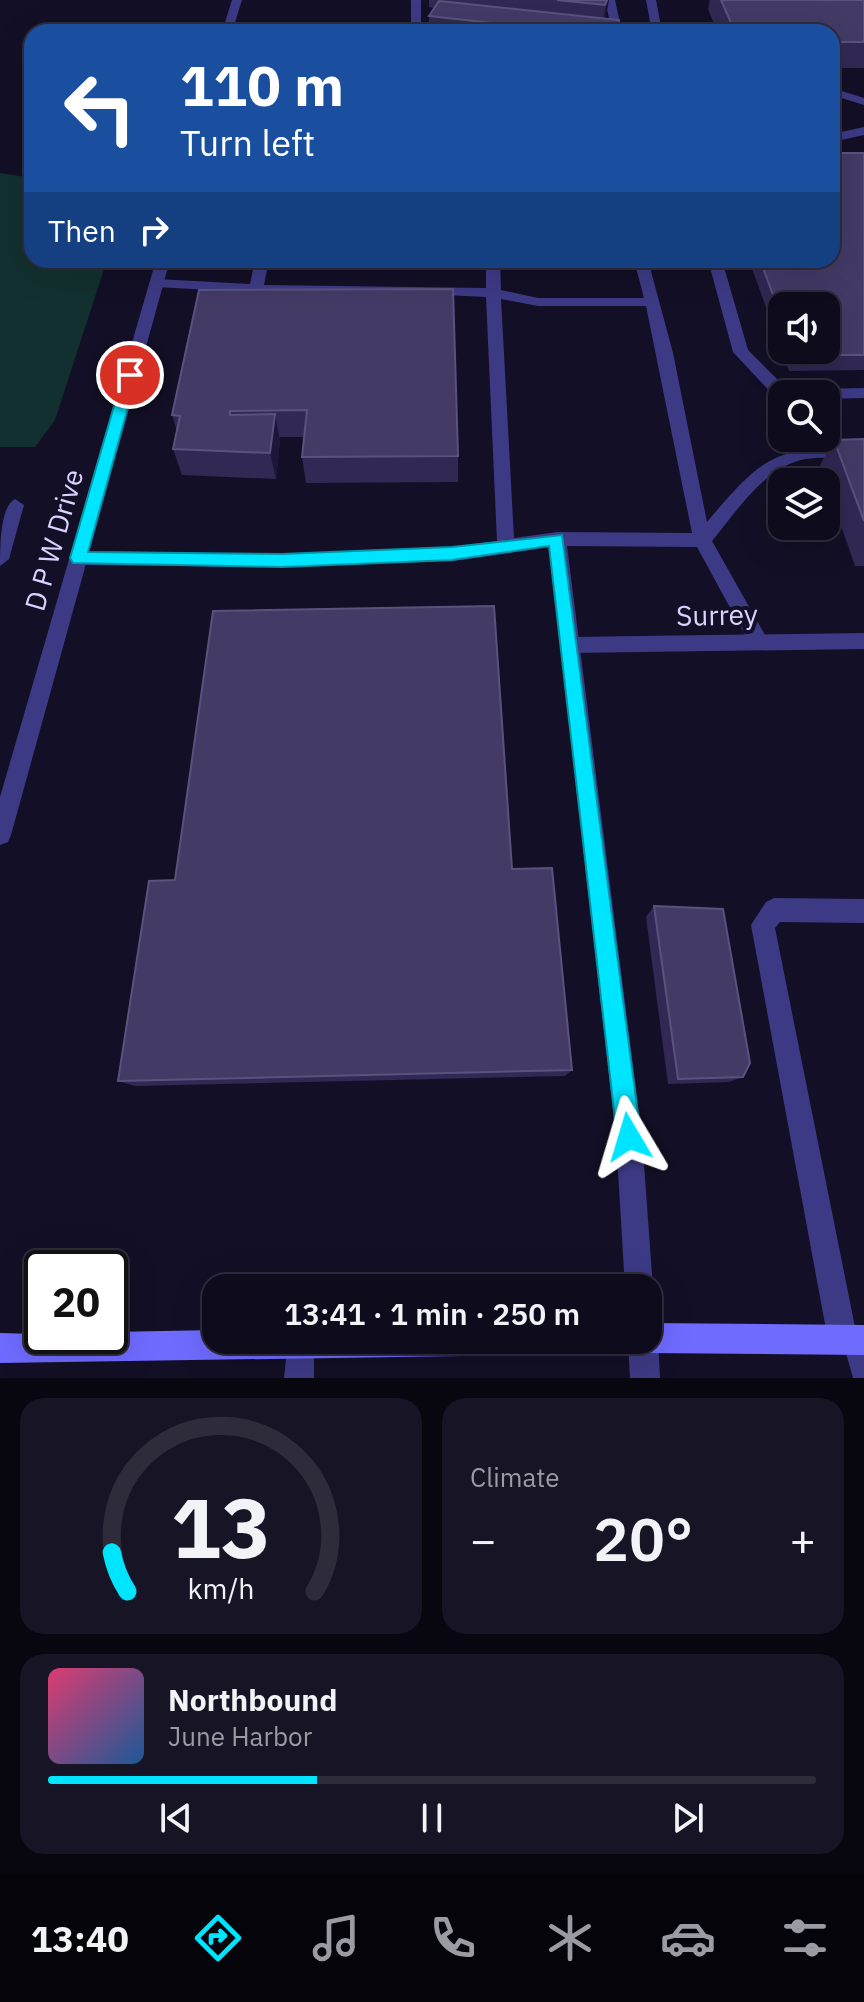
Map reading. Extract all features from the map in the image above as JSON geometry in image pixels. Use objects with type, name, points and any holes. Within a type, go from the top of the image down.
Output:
[{"type":"main road","points":[[662,1340],[857,1348]]},
{"type":"main road","points":[[0,1348],[202,1345]]},
{"type":"street","points":[[230,24],[237,0]]},
{"type":"street","points":[[416,0],[416,24]]},
{"type":"street","points":[[610,0],[615,24]]},
{"type":"street","points":[[651,0],[656,24]]},
{"type":"street","points":[[840,94],[864,102]]},
{"type":"street","points":[[840,136],[864,131]]},
{"type":"street","name":"D P W Drive","points":[[0,835],[161,268]]},
{"type":"street","points":[[256,288],[260,268]]},
{"type":"street","points":[[493,268],[506,546]]},
{"type":"street","points":[[643,268],[702,540],[759,642]]},
{"type":"street","points":[[717,268],[741,352],[768,380]]},
{"type":"street","points":[[156,283],[494,293],[538,302],[652,302]]},
{"type":"street","points":[[840,394],[864,393]]},
{"type":"street","points":[[78,558],[282,560],[452,554],[557,539],[702,540],[749,487],[775,465],[799,454],[864,453]]},
{"type":"street","points":[[0,559],[15,505]]},
{"type":"street","points":[[557,539],[629,1137],[638,1274]]},
{"type":"street","name":"Surrey","points":[[571,645],[864,641]]},
{"type":"street","points":[[857,1348],[763,925],[774,910],[864,911]]},
{"type":"street","points":[[299,1378],[300,1354]]},
{"type":"street","points":[[645,1354],[645,1378]]},
{"type":"green space","points":[[0,173],[24,177],[24,268],[104,268],[55,420],[35,447],[0,447]]},
{"type":"building","points":[[557,0],[607,0],[605,5]]},
{"type":"building","points":[[721,0],[864,0],[864,42],[840,42],[840,24],[732,24]]},
{"type":"building","points":[[439,1],[619,20],[618,24],[502,24],[429,16]]},
{"type":"building","points":[[840,153],[864,153],[864,355],[840,355],[840,292],[772,292],[763,268],[840,268]]},
{"type":"building","points":[[453,289],[458,456],[302,457],[307,410],[230,411],[230,415],[275,414],[270,453],[173,449],[180,416],[172,415],[199,290]]},
{"type":"building","points":[[864,439],[864,521],[838,452],[840,440]]},
{"type":"building","points":[[494,606],[512,869],[552,868],[572,1070],[118,1081],[149,881],[175,880],[213,611]]},
{"type":"building","points":[[654,906],[723,909],[750,1063],[743,1077],[678,1079]]},
{"type":"route","points":[[130,375],[78,558],[282,560],[452,554],[557,539],[629,1137]]}]
